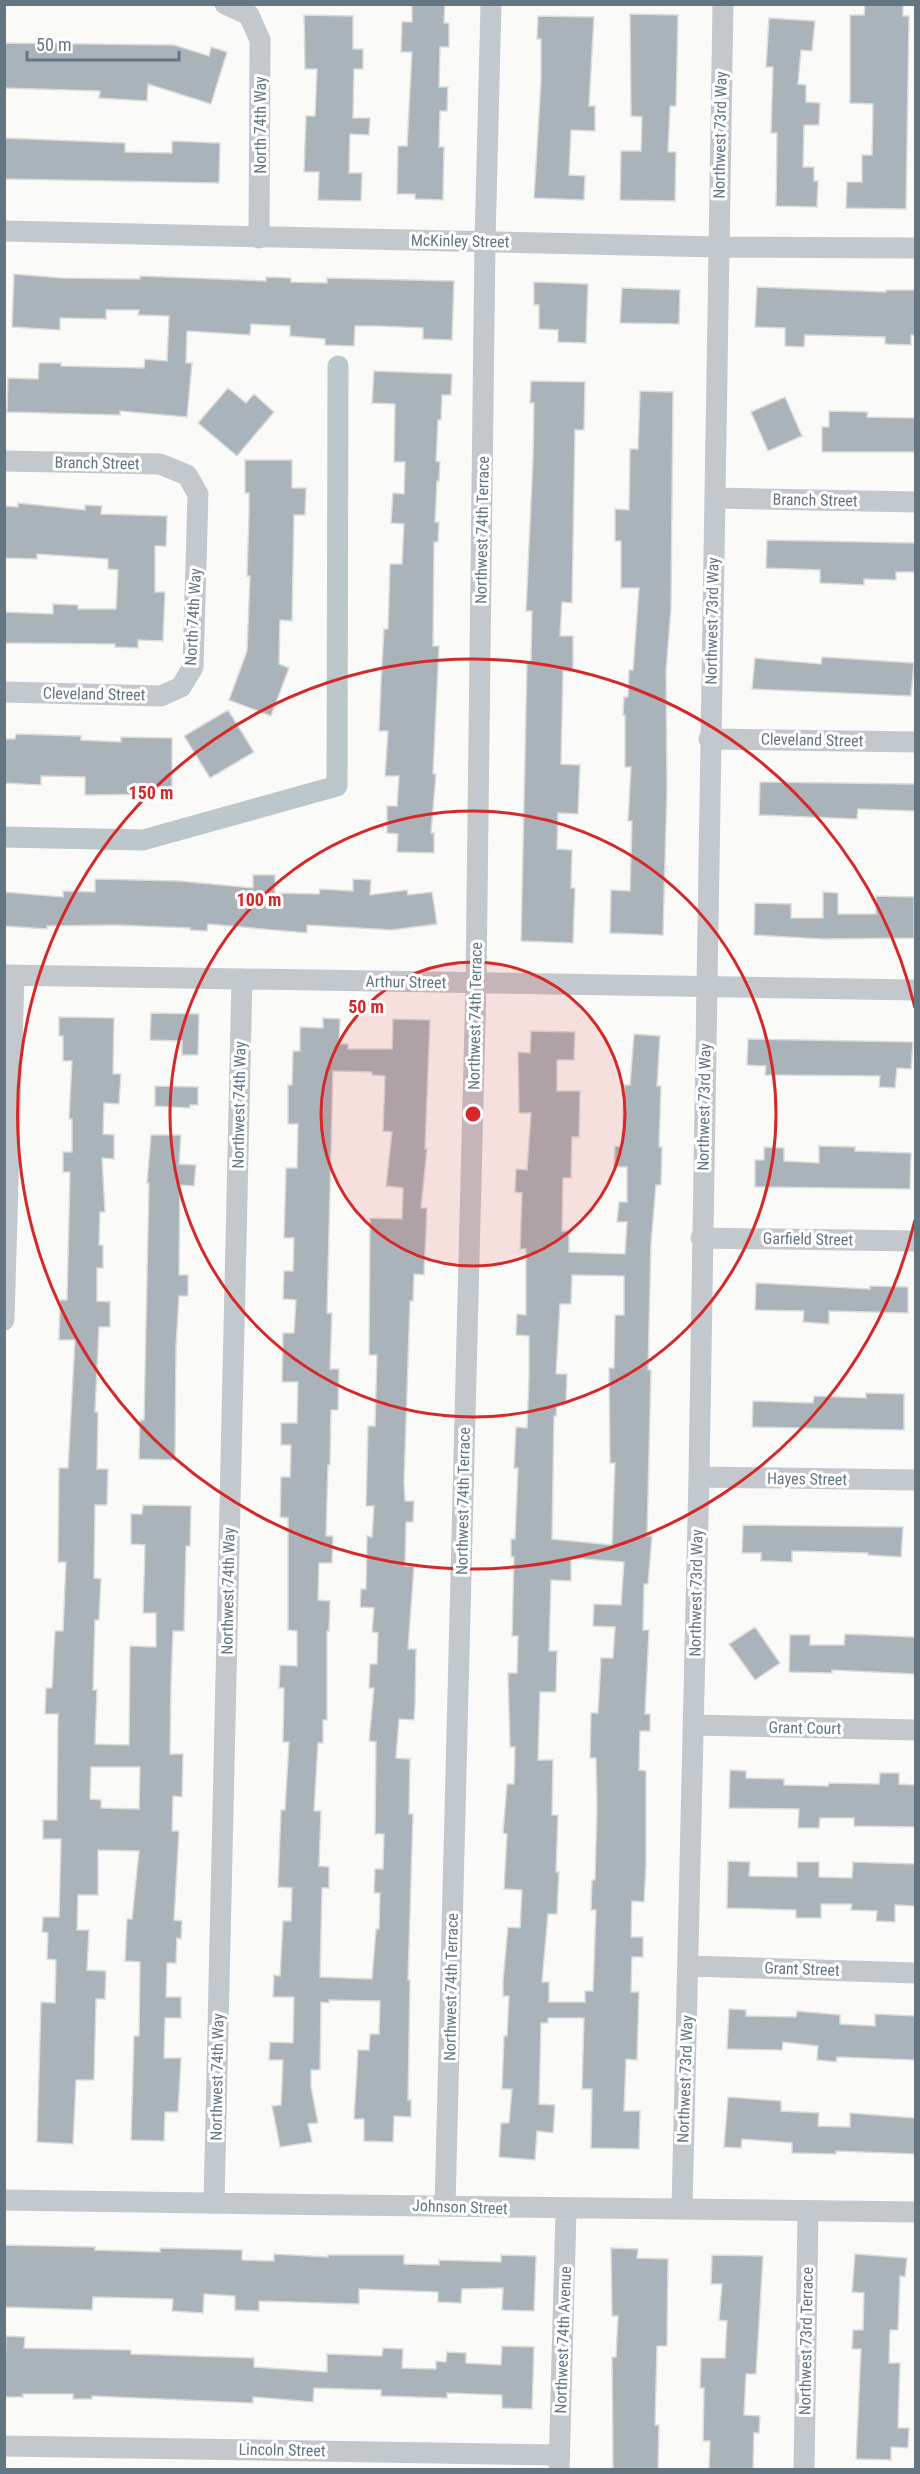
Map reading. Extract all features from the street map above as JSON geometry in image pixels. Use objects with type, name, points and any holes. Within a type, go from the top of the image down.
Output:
[{"type":"street","name":"North 74th Way","points":[[225,4],[249,15],[260,40],[259,237]]},
{"type":"street","name":"Northwest 74th Terrace","points":[[445,2206],[476,983],[485,241],[491,4]]},
{"type":"street","name":"Northwest 73rd Way","points":[[682,2209],[699,1477],[709,739],[723,4]]},
{"type":"street","name":"McKinley Street","points":[[4,231],[718,247],[915,248]]},
{"type":"street","name":"Branch Street","points":[[4,461],[160,464],[187,475]]},
{"type":"street","name":"North 74th Way","points":[[181,687],[193,667],[198,494],[187,475]]},
{"type":"street","name":"Branch Street","points":[[715,498],[915,502]]},
{"type":"street","name":"Cleveland Street","points":[[4,693],[161,696],[181,687]]},
{"type":"street","name":"Cleveland Street","points":[[709,739],[915,742]]},
{"type":"street","name":"Arthur Street","points":[[9,975],[915,990]]},
{"type":"street","points":[[4,1320],[9,975]]},
{"type":"street","name":"Northwest 74th Way","points":[[214,2203],[242,979]]},
{"type":"street","name":"Garfield Street","points":[[701,1238],[915,1241]]},
{"type":"street","name":"Hayes Street","points":[[699,1477],[915,1480]]},
{"type":"street","name":"Grant Court","points":[[694,1725],[915,1730]]},
{"type":"street","name":"Grant Street","points":[[689,1966],[915,1973]]},
{"type":"street","name":"Johnson Street","points":[[4,2200],[445,2206],[566,2211],[682,2209],[915,2212]]},
{"type":"street","name":"Northwest 74th Avenue","points":[[560,2462],[566,2211]]},
{"type":"street","name":"Northwest 73rd Terrace","points":[[804,2469],[808,2212]]},
{"type":"street","name":"Lincoln Street","points":[[4,2446],[560,2462]]},
{"type":"building","points":[[412,4],[445,4],[444,23],[449,23],[449,47],[440,47],[439,87],[448,87],[447,111],[440,111],[439,147],[444,147],[443,200],[415,199],[415,194],[397,194],[398,146],[407,146],[412,52],[401,52],[402,22],[412,22]]},
{"type":"building","points":[[865,4],[903,4],[903,16],[909,16],[906,209],[846,208],[847,182],[862,182],[862,155],[872,155],[873,104],[850,103],[850,15],[864,15]]},
{"type":"building","points":[[630,14],[678,15],[676,106],[670,106],[668,152],[676,152],[675,201],[620,200],[621,151],[641,151],[642,117],[631,116]]},
{"type":"building","points":[[304,15],[353,16],[353,49],[363,49],[363,69],[354,69],[353,118],[370,118],[369,135],[350,134],[349,173],[362,173],[361,201],[318,200],[319,172],[304,172],[306,116],[315,116],[317,69],[305,69]]},
{"type":"building","points":[[538,16],[594,17],[589,106],[595,106],[595,131],[571,130],[569,175],[585,176],[584,200],[534,198],[541,80],[541,39],[537,39]]},
{"type":"building","points":[[769,18],[815,21],[812,51],[801,50],[798,84],[806,85],[806,102],[820,103],[819,125],[804,125],[803,167],[814,167],[814,181],[818,181],[817,207],[776,206],[777,133],[771,133],[773,67],[766,67]]},
{"type":"building","points":[[4,43],[174,45],[209,56],[211,47],[227,52],[211,104],[148,84],[147,101],[99,98],[100,91],[4,88]]},
{"type":"building","points":[[4,138],[125,143],[125,152],[172,153],[172,141],[220,143],[219,183],[4,179]]},
{"type":"building","points":[[14,274],[62,278],[140,279],[140,276],[266,281],[266,277],[291,278],[291,282],[327,283],[327,278],[454,281],[452,340],[423,339],[423,328],[379,326],[355,326],[354,346],[325,345],[325,339],[290,336],[290,326],[251,324],[250,335],[187,331],[186,363],[192,363],[187,417],[120,411],[120,415],[7,412],[8,378],[38,379],[39,363],[61,363],[61,366],[144,368],[145,359],[167,361],[169,316],[138,315],[139,310],[106,310],[106,319],[60,318],[60,330],[12,327]]},
{"type":"building","points":[[534,282],[588,284],[586,343],[558,342],[558,330],[539,329],[539,305],[534,305]]},
{"type":"building","points":[[757,287],[886,292],[886,290],[915,290],[915,335],[911,335],[911,345],[885,344],[885,337],[805,335],[804,347],[785,346],[785,328],[755,327]]},
{"type":"building","points":[[622,288],[680,290],[679,324],[620,323]]},
{"type":"building","points":[[374,371],[452,374],[451,395],[442,395],[436,461],[440,462],[435,522],[439,522],[438,542],[434,542],[433,646],[439,646],[433,774],[436,774],[431,833],[434,833],[434,853],[397,852],[398,834],[387,833],[387,806],[397,806],[399,776],[385,776],[388,731],[379,731],[381,682],[384,629],[388,629],[390,564],[402,564],[404,524],[391,523],[393,493],[404,494],[405,462],[394,462],[395,404],[372,403]]},
{"type":"building","points":[[531,381],[585,382],[584,430],[575,430],[572,603],[562,602],[560,636],[573,636],[573,671],[563,671],[561,764],[580,765],[578,814],[558,813],[557,849],[572,850],[571,888],[575,888],[573,943],[521,941],[527,662],[531,661],[532,611],[526,611],[533,458],[534,403],[530,403]]},
{"type":"building","points":[[228,388],[246,403],[254,394],[274,412],[237,456],[198,423]]},
{"type":"building","points":[[640,391],[673,392],[671,609],[666,671],[667,787],[663,935],[610,933],[611,890],[630,891],[632,821],[628,821],[631,767],[625,767],[625,715],[623,715],[624,697],[628,697],[629,670],[633,670],[639,588],[621,588],[621,541],[615,541],[615,509],[629,510],[630,449],[638,449]]},
{"type":"building","points":[[785,397],[802,436],[768,451],[751,412]]},
{"type":"building","points":[[829,411],[868,412],[867,417],[915,418],[915,452],[822,452],[822,427],[829,427]]},
{"type":"building","points":[[245,460],[292,460],[292,488],[306,488],[305,515],[294,515],[292,621],[280,620],[279,664],[289,668],[271,716],[229,700],[247,651],[250,576],[247,576],[249,493],[245,493]]},
{"type":"building","points":[[18,503],[85,510],[85,505],[102,506],[101,514],[167,516],[166,546],[155,546],[155,592],[165,592],[163,641],[138,640],[138,648],[115,647],[115,644],[4,643],[4,612],[53,614],[53,604],[78,605],[78,609],[116,609],[118,570],[108,569],[108,559],[37,554],[37,559],[4,558],[4,506],[18,507]]},
{"type":"building","points":[[767,540],[915,543],[915,572],[896,572],[896,580],[864,579],[864,585],[820,583],[820,570],[766,568]]},
{"type":"building","points":[[822,657],[914,663],[911,696],[752,689],[755,658],[821,664]]},
{"type":"building","points":[[228,710],[254,752],[210,778],[184,736]]},
{"type":"building","points":[[16,734],[81,736],[81,740],[121,742],[121,737],[172,738],[172,794],[85,795],[85,777],[41,776],[41,785],[4,783],[4,739],[15,739]]},
{"type":"building","points":[[760,782],[915,784],[915,811],[858,809],[857,819],[759,815]]},
{"type":"building","points":[[253,875],[275,875],[275,893],[319,894],[320,889],[353,891],[353,879],[371,880],[370,895],[407,890],[408,895],[432,892],[437,924],[392,930],[307,925],[307,933],[208,924],[207,931],[190,930],[190,928],[114,925],[47,926],[47,929],[4,926],[4,892],[63,897],[63,891],[95,892],[95,879],[179,881],[253,888]]},
{"type":"building","points":[[823,892],[838,893],[838,914],[876,914],[876,896],[914,897],[914,938],[822,939],[754,935],[755,903],[791,904],[791,918],[823,918]]},
{"type":"building","points":[[151,1013],[199,1014],[198,1055],[182,1055],[182,1041],[150,1040]]},
{"type":"building","points":[[59,1017],[114,1018],[113,1074],[121,1074],[119,1104],[104,1103],[103,1134],[114,1135],[114,1159],[102,1158],[105,1212],[100,1212],[99,1245],[103,1245],[103,1268],[97,1268],[97,1301],[110,1302],[110,1327],[99,1327],[95,1412],[98,1412],[97,1469],[108,1469],[107,1505],[95,1505],[94,1578],[101,1579],[99,1620],[95,1620],[93,1690],[97,1690],[95,1744],[129,1745],[130,1646],[156,1647],[156,1613],[143,1613],[145,1545],[131,1544],[131,1514],[142,1514],[143,1505],[191,1506],[190,1546],[186,1546],[184,1631],[173,1631],[171,1684],[170,1754],[183,1754],[182,1797],[173,1796],[172,1831],[179,1831],[174,1920],[182,1921],[181,1939],[177,1938],[176,1963],[167,1963],[166,1997],[181,1997],[181,2018],[165,2018],[164,2058],[181,2058],[178,2112],[165,2112],[164,2141],[131,2140],[134,2036],[139,2036],[140,1962],[125,1961],[127,1919],[132,1919],[139,1851],[98,1850],[98,1895],[78,1895],[77,1930],[89,1930],[87,1970],[106,1971],[105,1999],[96,1999],[94,2080],[76,2080],[73,2144],[37,2142],[41,2002],[55,2003],[56,1960],[47,1959],[48,1933],[42,1932],[43,1917],[59,1917],[61,1839],[43,1839],[43,1820],[57,1820],[58,1714],[45,1714],[46,1688],[52,1688],[55,1631],[63,1631],[66,1562],[58,1562],[59,1468],[68,1468],[75,1340],[59,1340],[60,1300],[67,1300],[70,1172],[63,1172],[63,1152],[72,1152],[72,1119],[69,1119],[72,1061],[63,1061],[63,1036],[59,1036]],"holes":[[[91,1767],[140,1767],[139,1809],[101,1808],[101,1800],[90,1799]]]},
{"type":"building","points":[[323,1018],[340,1019],[339,1044],[348,1044],[348,1049],[392,1049],[393,1019],[430,1020],[425,1149],[427,1149],[421,1208],[427,1208],[424,1275],[414,1274],[413,1301],[410,1301],[404,1482],[405,1501],[414,1501],[413,1522],[406,1522],[405,1566],[414,1566],[408,1649],[416,1649],[415,1705],[414,1720],[399,1719],[396,1758],[410,1759],[409,1814],[413,1814],[408,1980],[410,1980],[408,2100],[411,2100],[411,2117],[394,2116],[393,2142],[364,2141],[364,2119],[354,2119],[358,2050],[369,2050],[370,2034],[379,2034],[380,2001],[329,2000],[329,2003],[321,2002],[320,2070],[311,2070],[311,2087],[318,2123],[308,2124],[312,2142],[280,2147],[272,2106],[281,2105],[283,2060],[269,2060],[270,2042],[293,2043],[294,1997],[273,1997],[274,1975],[280,1976],[283,1921],[291,1921],[292,1888],[278,1887],[281,1810],[285,1810],[289,1742],[283,1742],[284,1688],[279,1688],[280,1665],[297,1666],[297,1631],[288,1630],[288,1518],[280,1517],[281,1477],[290,1477],[291,1445],[281,1445],[281,1423],[297,1423],[298,1382],[282,1382],[283,1333],[294,1333],[296,1300],[283,1299],[284,1271],[293,1271],[294,1238],[284,1238],[286,1168],[297,1168],[298,1124],[288,1124],[288,1085],[292,1085],[293,1051],[300,1051],[300,1027],[323,1028]],"holes":[[[333,1071],[372,1072],[372,1075],[385,1076],[383,1131],[392,1132],[386,1186],[403,1188],[402,1219],[370,1218],[369,1355],[377,1355],[375,1426],[368,1426],[366,1506],[374,1506],[372,1537],[367,1536],[366,1589],[361,1589],[360,1607],[374,1608],[372,1632],[378,1633],[377,1664],[370,1664],[369,1688],[374,1688],[369,1741],[376,1742],[375,1834],[384,1834],[383,1869],[375,1869],[374,1893],[380,1893],[379,1929],[376,1929],[372,1979],[320,1977],[322,1888],[329,1888],[329,1867],[319,1866],[321,1811],[314,1811],[318,1743],[323,1743],[323,1720],[327,1720],[327,1631],[329,1631],[330,1601],[318,1600],[319,1563],[332,1563],[333,1536],[326,1536],[328,1465],[330,1465],[331,1410],[338,1410],[339,1369],[330,1369],[332,1313],[327,1313]]]},
{"type":"building","points":[[531,1031],[575,1032],[574,1060],[557,1060],[557,1091],[580,1091],[579,1137],[572,1137],[571,1178],[563,1178],[562,1231],[569,1231],[569,1252],[625,1254],[627,1222],[617,1222],[619,1202],[627,1202],[627,1167],[614,1167],[615,1146],[622,1147],[624,1085],[630,1085],[634,1034],[660,1036],[657,1086],[661,1086],[659,1147],[662,1147],[661,1185],[656,1185],[651,1243],[648,1370],[651,1370],[647,1536],[652,1536],[648,1584],[644,1584],[643,1630],[649,1630],[645,1714],[650,1714],[650,1731],[640,1731],[639,1770],[646,1771],[646,1864],[644,1902],[632,1901],[631,1937],[643,1937],[643,1957],[632,1957],[631,1992],[639,1992],[637,2060],[626,2059],[624,2111],[640,2111],[639,2149],[591,2148],[592,2089],[582,2089],[584,2018],[548,2018],[548,2023],[541,2023],[539,2104],[555,2105],[553,2133],[537,2131],[535,2160],[499,2157],[501,2123],[509,2123],[512,2089],[502,2089],[504,2036],[507,2036],[509,1996],[503,1996],[503,1981],[508,1927],[520,1928],[522,1890],[504,1889],[507,1834],[503,1833],[507,1784],[514,1784],[515,1747],[510,1747],[508,1673],[517,1673],[518,1636],[512,1636],[514,1557],[511,1557],[511,1539],[515,1539],[518,1468],[514,1468],[516,1427],[527,1428],[529,1378],[529,1336],[516,1335],[517,1314],[526,1315],[526,1249],[520,1249],[522,1193],[515,1192],[516,1169],[527,1170],[531,1113],[519,1113],[518,1052],[530,1053]],"holes":[[[572,1275],[624,1276],[624,1315],[615,1315],[614,1368],[609,1368],[610,1463],[615,1463],[612,1545],[552,1539],[554,1416],[556,1416],[557,1404],[566,1404],[567,1374],[556,1374],[560,1304],[571,1304]],[[571,1558],[624,1562],[621,1605],[594,1604],[593,1626],[615,1627],[613,1658],[601,1658],[598,1713],[591,1713],[590,1758],[596,1758],[597,1808],[595,1880],[592,1880],[591,1910],[596,1910],[593,1991],[585,1991],[585,2002],[549,2002],[549,1982],[542,1982],[548,1914],[557,1914],[558,1815],[552,1815],[553,1760],[538,1760],[540,1692],[556,1692],[557,1651],[549,1651],[551,1580],[571,1581]]]},
{"type":"building","points":[[748,1039],[913,1042],[911,1069],[897,1068],[895,1088],[879,1087],[880,1076],[765,1075],[766,1066],[747,1065]]},
{"type":"building","points":[[155,1086],[198,1087],[198,1105],[190,1105],[190,1108],[155,1106]]},
{"type":"building","points":[[151,1135],[181,1135],[179,1164],[196,1165],[194,1186],[180,1185],[179,1275],[188,1275],[188,1296],[179,1296],[175,1460],[139,1459],[140,1420],[144,1420],[149,1183],[147,1183]]},
{"type":"building","points":[[819,1146],[855,1147],[855,1151],[911,1153],[910,1189],[755,1187],[755,1160],[764,1160],[764,1147],[784,1148],[784,1161],[819,1163]]},
{"type":"building","points":[[756,1283],[870,1289],[870,1286],[908,1287],[908,1313],[829,1311],[829,1324],[803,1322],[804,1311],[755,1310]]},
{"type":"building","points":[[866,1393],[904,1394],[904,1430],[752,1427],[753,1401],[813,1403],[814,1396],[866,1398]]},
{"type":"building","points":[[743,1525],[903,1527],[901,1557],[868,1555],[868,1553],[792,1551],[792,1562],[761,1561],[761,1553],[742,1553]]},
{"type":"building","points":[[755,1627],[780,1663],[755,1680],[729,1644]]},
{"type":"building","points":[[845,1634],[915,1637],[915,1674],[832,1670],[832,1673],[789,1672],[790,1635],[810,1635],[810,1645],[844,1645]]},
{"type":"building","points":[[730,1770],[746,1771],[746,1778],[784,1779],[784,1785],[828,1786],[829,1783],[879,1784],[880,1773],[899,1773],[899,1784],[915,1785],[915,1827],[854,1826],[854,1818],[820,1818],[819,1828],[798,1828],[799,1809],[729,1808]]},
{"type":"building","points":[[728,1861],[750,1862],[749,1876],[797,1877],[797,1862],[819,1862],[819,1877],[852,1878],[853,1862],[915,1864],[915,1906],[895,1905],[895,1922],[876,1921],[877,1911],[851,1910],[852,1904],[821,1904],[821,1918],[796,1918],[796,1910],[727,1908]]},
{"type":"building","points":[[729,2009],[746,2010],[746,2016],[796,2017],[797,2011],[840,2015],[840,2024],[875,2026],[875,2014],[915,2016],[915,2060],[837,2057],[836,2062],[817,2060],[818,2046],[783,2042],[782,2050],[727,2049]]},
{"type":"building","points":[[728,2097],[781,2101],[781,2111],[819,2113],[818,2126],[850,2127],[850,2113],[915,2118],[915,2154],[836,2151],[836,2154],[792,2153],[792,2143],[742,2139],[741,2148],[724,2147]]},
{"type":"building","points":[[4,2245],[95,2247],[95,2250],[160,2252],[160,2248],[242,2250],[242,2260],[274,2261],[274,2254],[328,2257],[328,2255],[404,2255],[404,2264],[439,2265],[439,2260],[501,2262],[501,2255],[536,2256],[534,2311],[502,2310],[503,2288],[462,2289],[461,2303],[438,2302],[438,2292],[359,2289],[359,2304],[259,2301],[259,2311],[235,2310],[235,2296],[204,2294],[203,2313],[172,2311],[173,2299],[93,2297],[92,2310],[4,2307]]},
{"type":"building","points":[[611,2248],[638,2249],[637,2258],[668,2259],[667,2346],[657,2346],[655,2425],[659,2425],[658,2469],[613,2469],[612,2357],[616,2357],[618,2316],[612,2316]]},
{"type":"building","points":[[855,2254],[907,2258],[905,2277],[900,2276],[898,2330],[890,2330],[889,2363],[900,2363],[898,2428],[909,2428],[908,2448],[891,2447],[891,2460],[856,2459],[861,2349],[852,2349],[853,2330],[863,2330],[864,2293],[852,2292]]},
{"type":"building","points":[[712,2255],[763,2256],[756,2374],[746,2374],[744,2415],[760,2416],[759,2433],[754,2433],[753,2469],[709,2469],[710,2441],[703,2441],[704,2388],[700,2388],[701,2358],[725,2358],[727,2321],[719,2320],[722,2284],[711,2284]]},
{"type":"building","points":[[6,2336],[25,2337],[24,2348],[131,2350],[131,2354],[254,2358],[254,2367],[327,2372],[327,2354],[382,2356],[383,2348],[403,2349],[402,2368],[436,2369],[436,2361],[446,2362],[447,2352],[466,2353],[466,2363],[501,2365],[502,2346],[534,2347],[532,2409],[502,2408],[502,2395],[447,2393],[447,2398],[381,2396],[381,2390],[314,2388],[313,2402],[253,2397],[253,2403],[92,2396],[92,2399],[73,2399],[73,2394],[23,2394],[23,2397],[4,2397]]},
{"type":"waterway","points":[[4,837],[143,840],[337,786],[338,366]]}]
